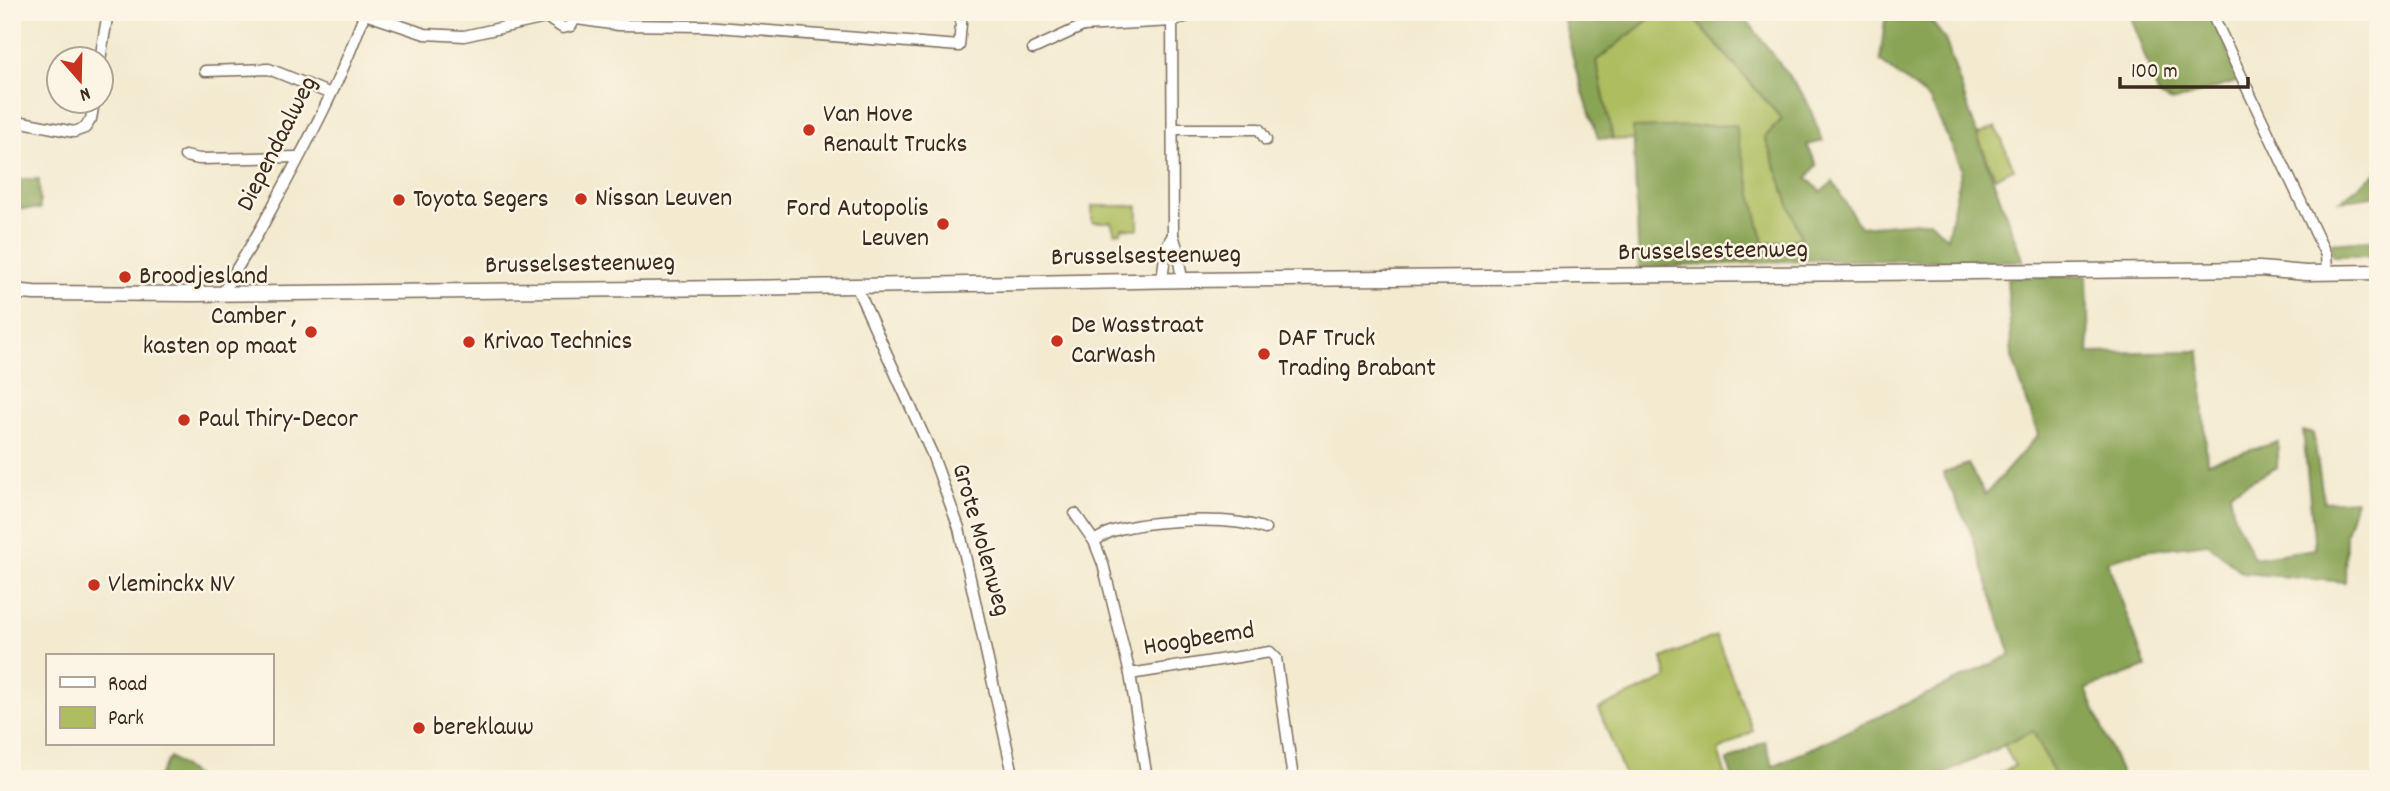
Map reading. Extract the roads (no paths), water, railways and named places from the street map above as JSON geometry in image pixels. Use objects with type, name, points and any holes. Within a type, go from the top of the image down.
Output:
[{"type":"main road","name":"Brusselsesteenweg","points":[[12,291],[223,293],[856,286],[2260,269],[2378,264]]},
{"type":"main road","name":"Brusselsesteenweg","points":[[2327,268],[2378,272]]},
{"type":"main road","name":"Brusselsesteenweg","points":[[12,299],[34,293]]},
{"type":"street","points":[[102,46],[108,12]]},
{"type":"street","points":[[365,13],[425,34],[464,36],[550,15],[555,25],[563,28],[571,26],[577,16],[618,25],[705,26],[958,46],[962,12]]},
{"type":"street","points":[[1083,12],[1083,26]]},
{"type":"street","points":[[1033,49],[1083,26],[1200,12]]},
{"type":"street","points":[[2211,12],[2326,256],[2327,268]]},
{"type":"street","name":"Diependaalweg","points":[[223,293],[331,94],[365,13]]},
{"type":"street","points":[[1172,16],[1173,235],[1182,280]]},
{"type":"street","points":[[205,71],[269,69],[331,94]]},
{"type":"street","points":[[12,120],[74,132],[85,128],[92,116]]},
{"type":"street","points":[[1174,129],[1259,129],[1266,140]]},
{"type":"street","points":[[185,156],[199,159],[299,157]]},
{"type":"street","points":[[1161,281],[1166,247],[1173,235]]},
{"type":"street","name":"Grote Molenweg","points":[[856,286],[932,454],[959,528],[1014,779]]},
{"type":"street","points":[[1075,514],[1094,541],[1103,564],[1130,674],[1147,779]]},
{"type":"street","points":[[1094,541],[1112,531],[1174,520],[1251,523],[1265,528]]},
{"type":"street","name":"Hoogbeemd","points":[[1130,674],[1270,652],[1276,658],[1293,779]]},
{"type":"place","name":"Van Hove Renault Trucks","points":[[809,130]]},
{"type":"place","name":"Nissan Leuven","points":[[581,199]]},
{"type":"place","name":"Toyota Segers","points":[[399,200]]},
{"type":"place","name":"Ford Autopolis Leuven","points":[[943,224]]},
{"type":"place","name":"Broodjesland","points":[[125,277]]},
{"type":"place","name":"Camber , kasten op maat","points":[[311,332]]},
{"type":"place","name":"De Wasstraat CarWash","points":[[1057,341]]},
{"type":"place","name":"Krivao Technics","points":[[469,342]]},
{"type":"place","name":"DAF Truck Trading Brabant","points":[[1264,354]]},
{"type":"place","name":"Paul Thiry-Decor","points":[[184,420]]},
{"type":"place","name":"Vleminckx NV","points":[[94,585]]},
{"type":"place","name":"bereklauw","points":[[419,728]]}]
